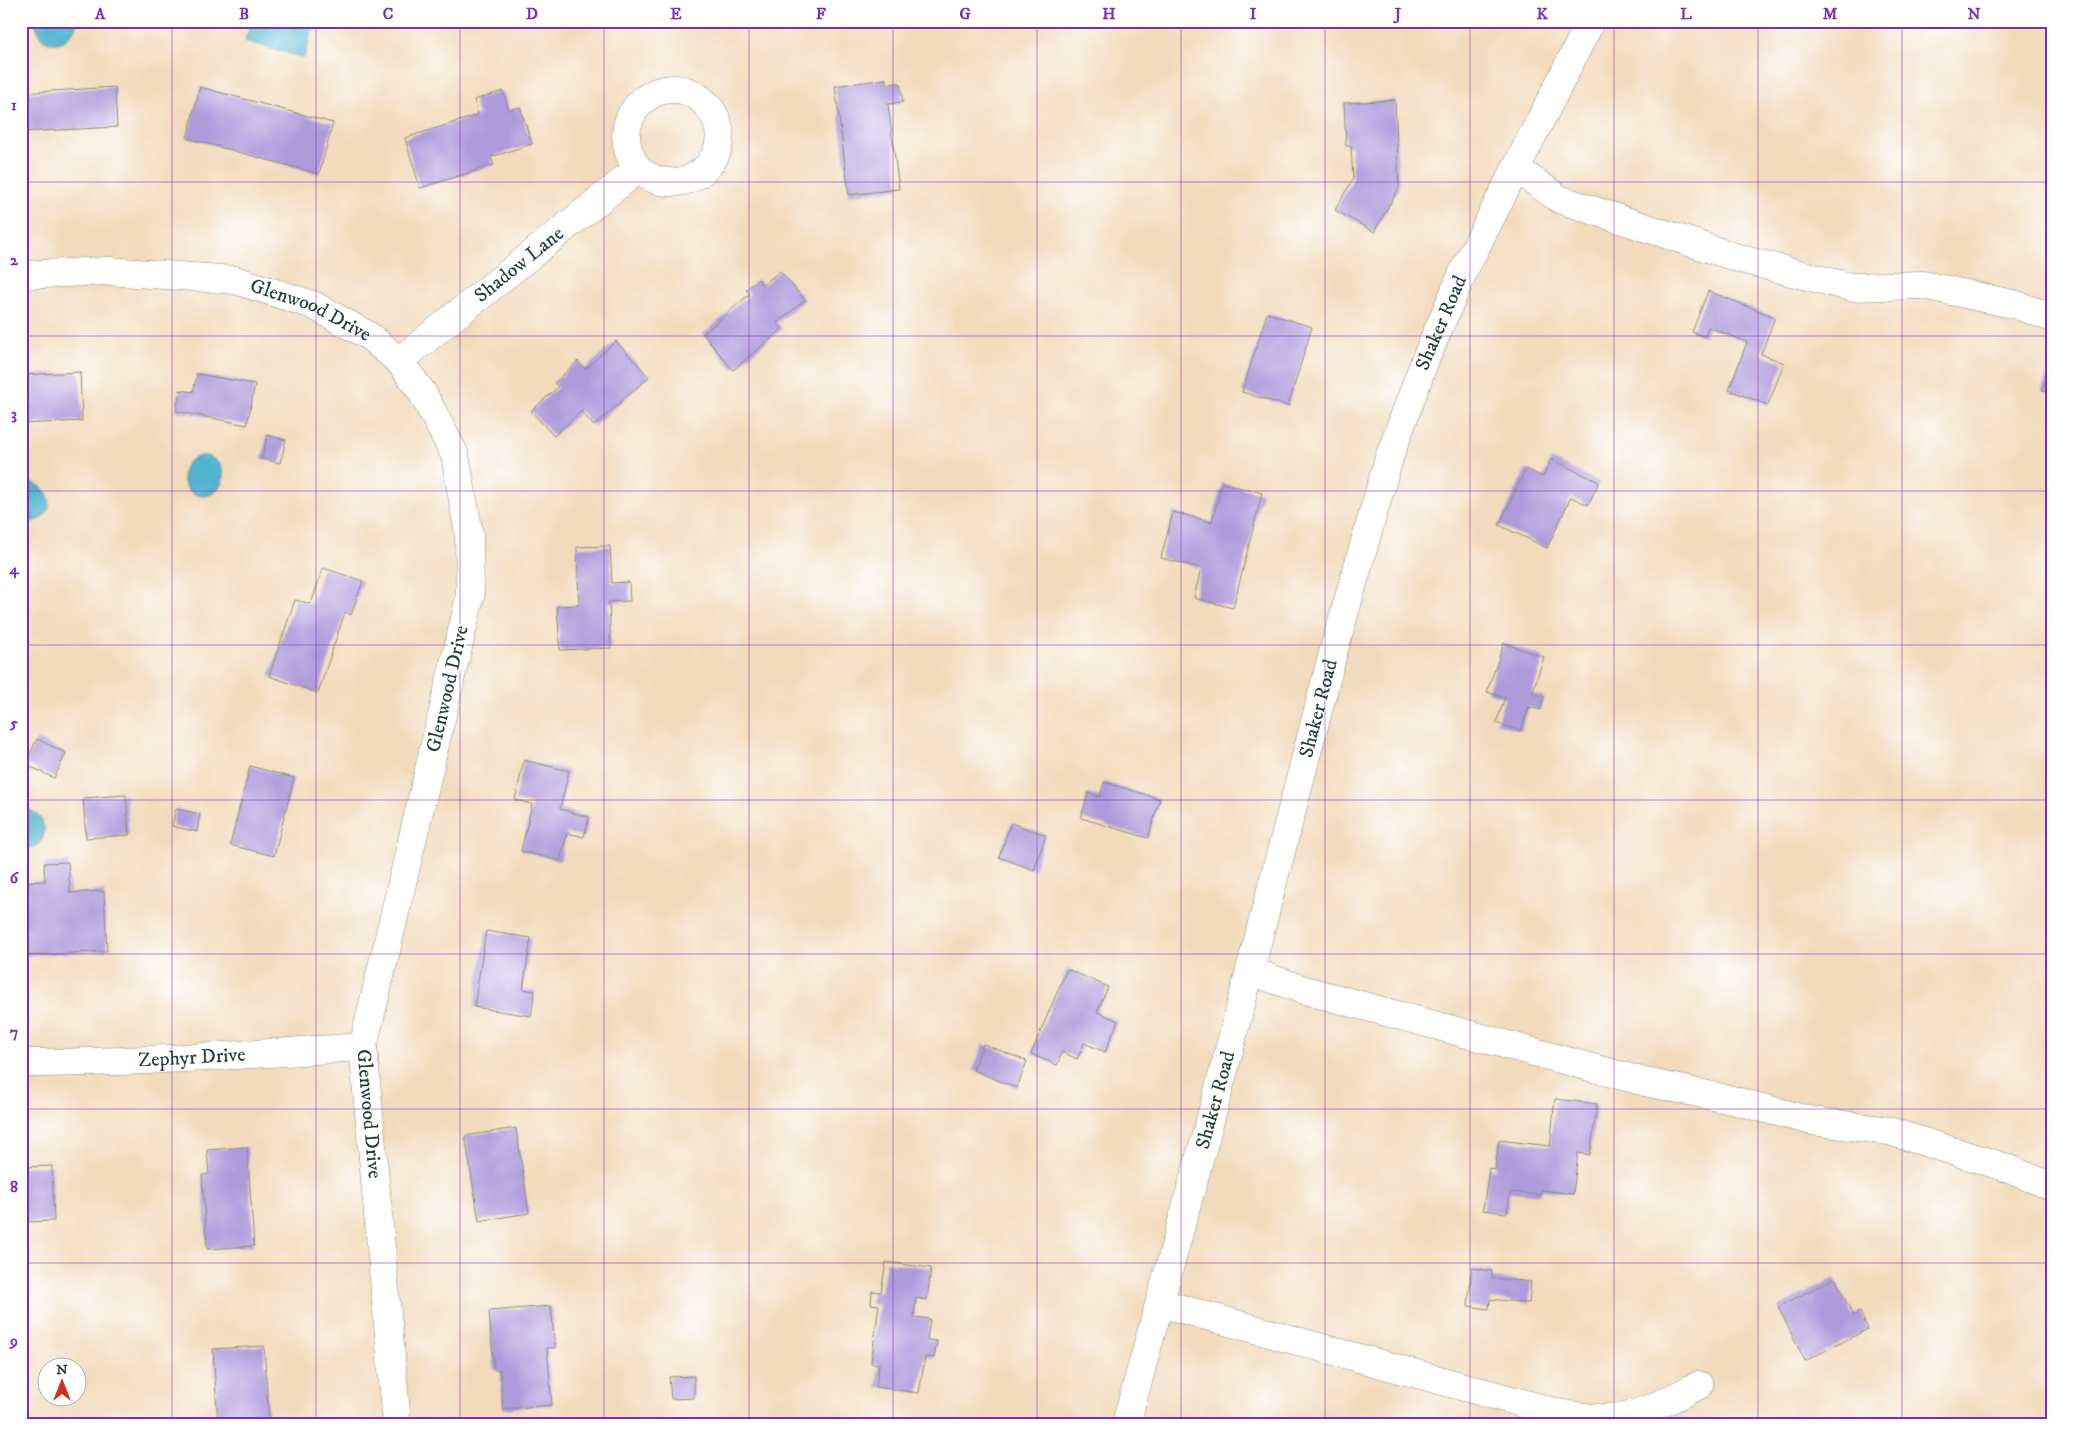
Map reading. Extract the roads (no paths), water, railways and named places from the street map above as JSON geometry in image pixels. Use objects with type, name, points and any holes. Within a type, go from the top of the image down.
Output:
[{"type":"street","name":"Shaker Road","points":[[1126,1424],[1250,971],[1333,653],[1389,458],[1428,352],[1464,270],[1591,21]]},
{"type":"street","points":[[1516,168],[1559,199],[1741,259],[1850,287],[1923,285],[2017,306],[2053,318]]},
{"type":"street","name":"Shadow Lane","points":[[399,361],[638,169]]},
{"type":"street","name":"Glenwood Drive","points":[[21,275],[108,271],[235,280],[313,306],[370,336],[399,361],[422,392],[455,455],[469,534],[470,597],[363,1047],[397,1424]]},
{"type":"street","points":[[1250,971],[1301,989],[1645,1082],[1732,1100],[1812,1121],[1889,1131],[1994,1163],[2053,1188]]},
{"type":"street","name":"Zephyr Drive","points":[[21,1062],[77,1063],[363,1047]]},
{"type":"street","points":[[1160,1303],[1562,1414],[1610,1418],[1626,1415],[1659,1405],[1698,1385]]},
{"type":"water","points":[[36,21],[77,22],[73,32],[67,38],[61,42],[54,43],[47,42],[41,37],[37,30]]},
{"type":"water","points":[[251,21],[293,21],[313,27],[304,58],[245,41]]},
{"type":"water","points":[[207,456],[214,459],[220,465],[223,476],[222,484],[214,493],[207,496],[199,496],[192,493],[184,484],[183,472],[186,465],[195,457]]},
{"type":"water","points":[[29,482],[39,486],[46,492],[49,499],[49,507],[46,514],[32,522],[21,521],[21,484]]},
{"type":"water","points":[[24,808],[34,812],[44,825],[42,840],[30,848],[21,848],[21,809]]}]
